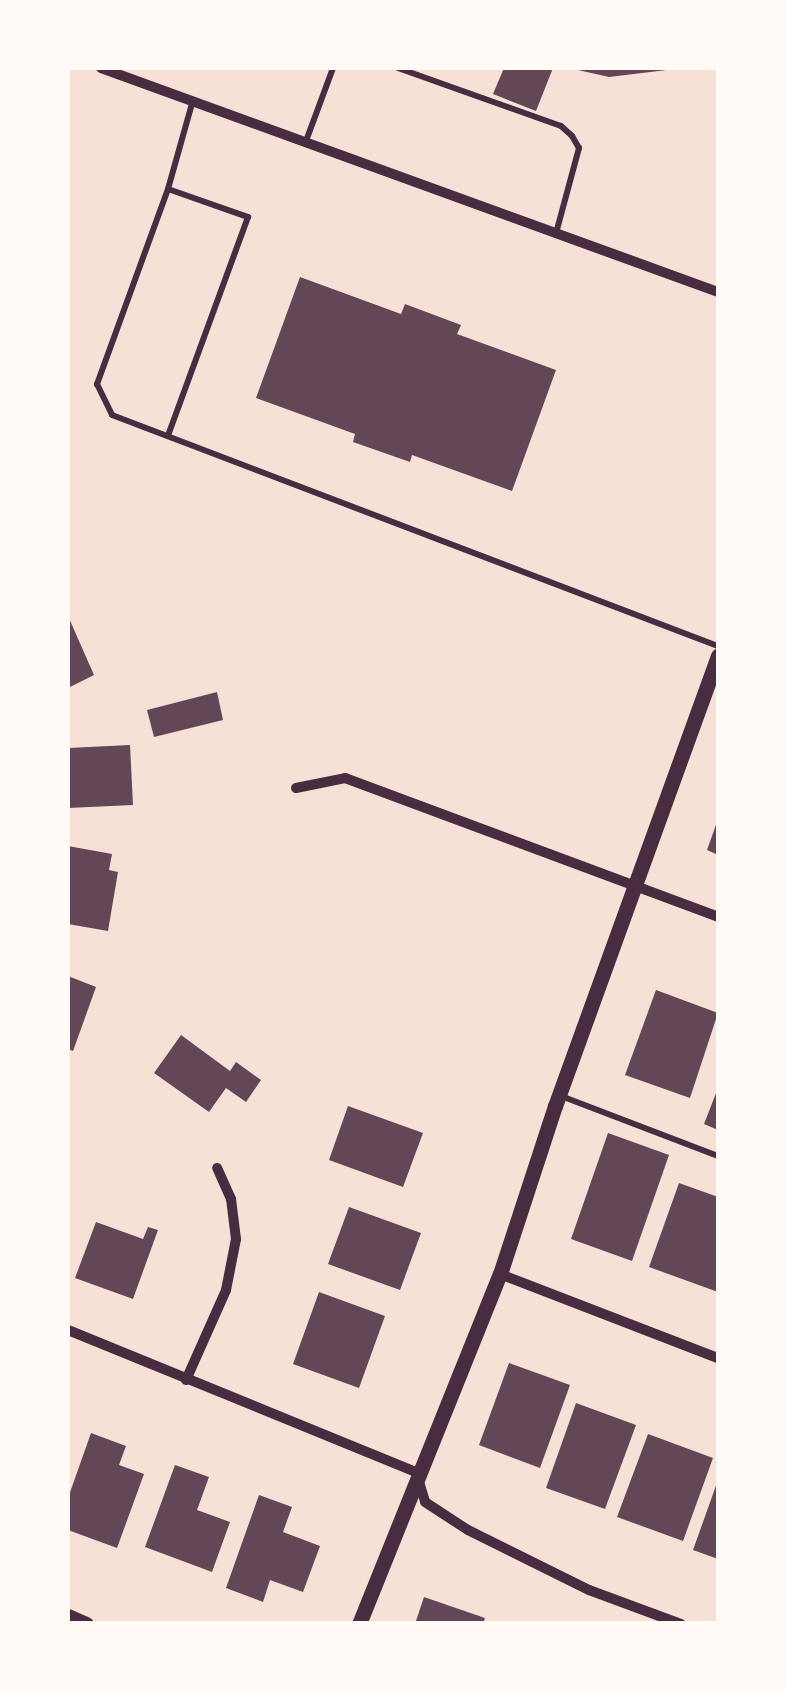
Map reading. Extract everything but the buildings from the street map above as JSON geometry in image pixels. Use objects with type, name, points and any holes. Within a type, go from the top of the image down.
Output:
[{"type":"street","points":[[102,68],[718,292]]},
{"type":"street","points":[[359,1624],[416,1472],[500,1274],[559,1095],[718,656]]},
{"type":"street","points":[[296,788],[346,778],[718,917]]},
{"type":"street","points":[[186,1380],[226,1290],[236,1238],[231,1199],[217,1168]]},
{"type":"street","points":[[500,1274],[718,1358]]},
{"type":"street","points":[[68,1330],[416,1472]]},
{"type":"street","points":[[416,1472],[425,1502],[468,1530],[589,1590],[681,1624]]},
{"type":"lane","points":[[306,142],[333,68]]},
{"type":"lane","points":[[398,68],[561,126],[572,136],[579,148],[556,233]]},
{"type":"lane","points":[[193,100],[168,189],[97,384],[112,415],[718,646]]},
{"type":"lane","points":[[168,189],[248,217],[168,436]]},
{"type":"lane","points":[[559,1095],[718,1156]]}]
